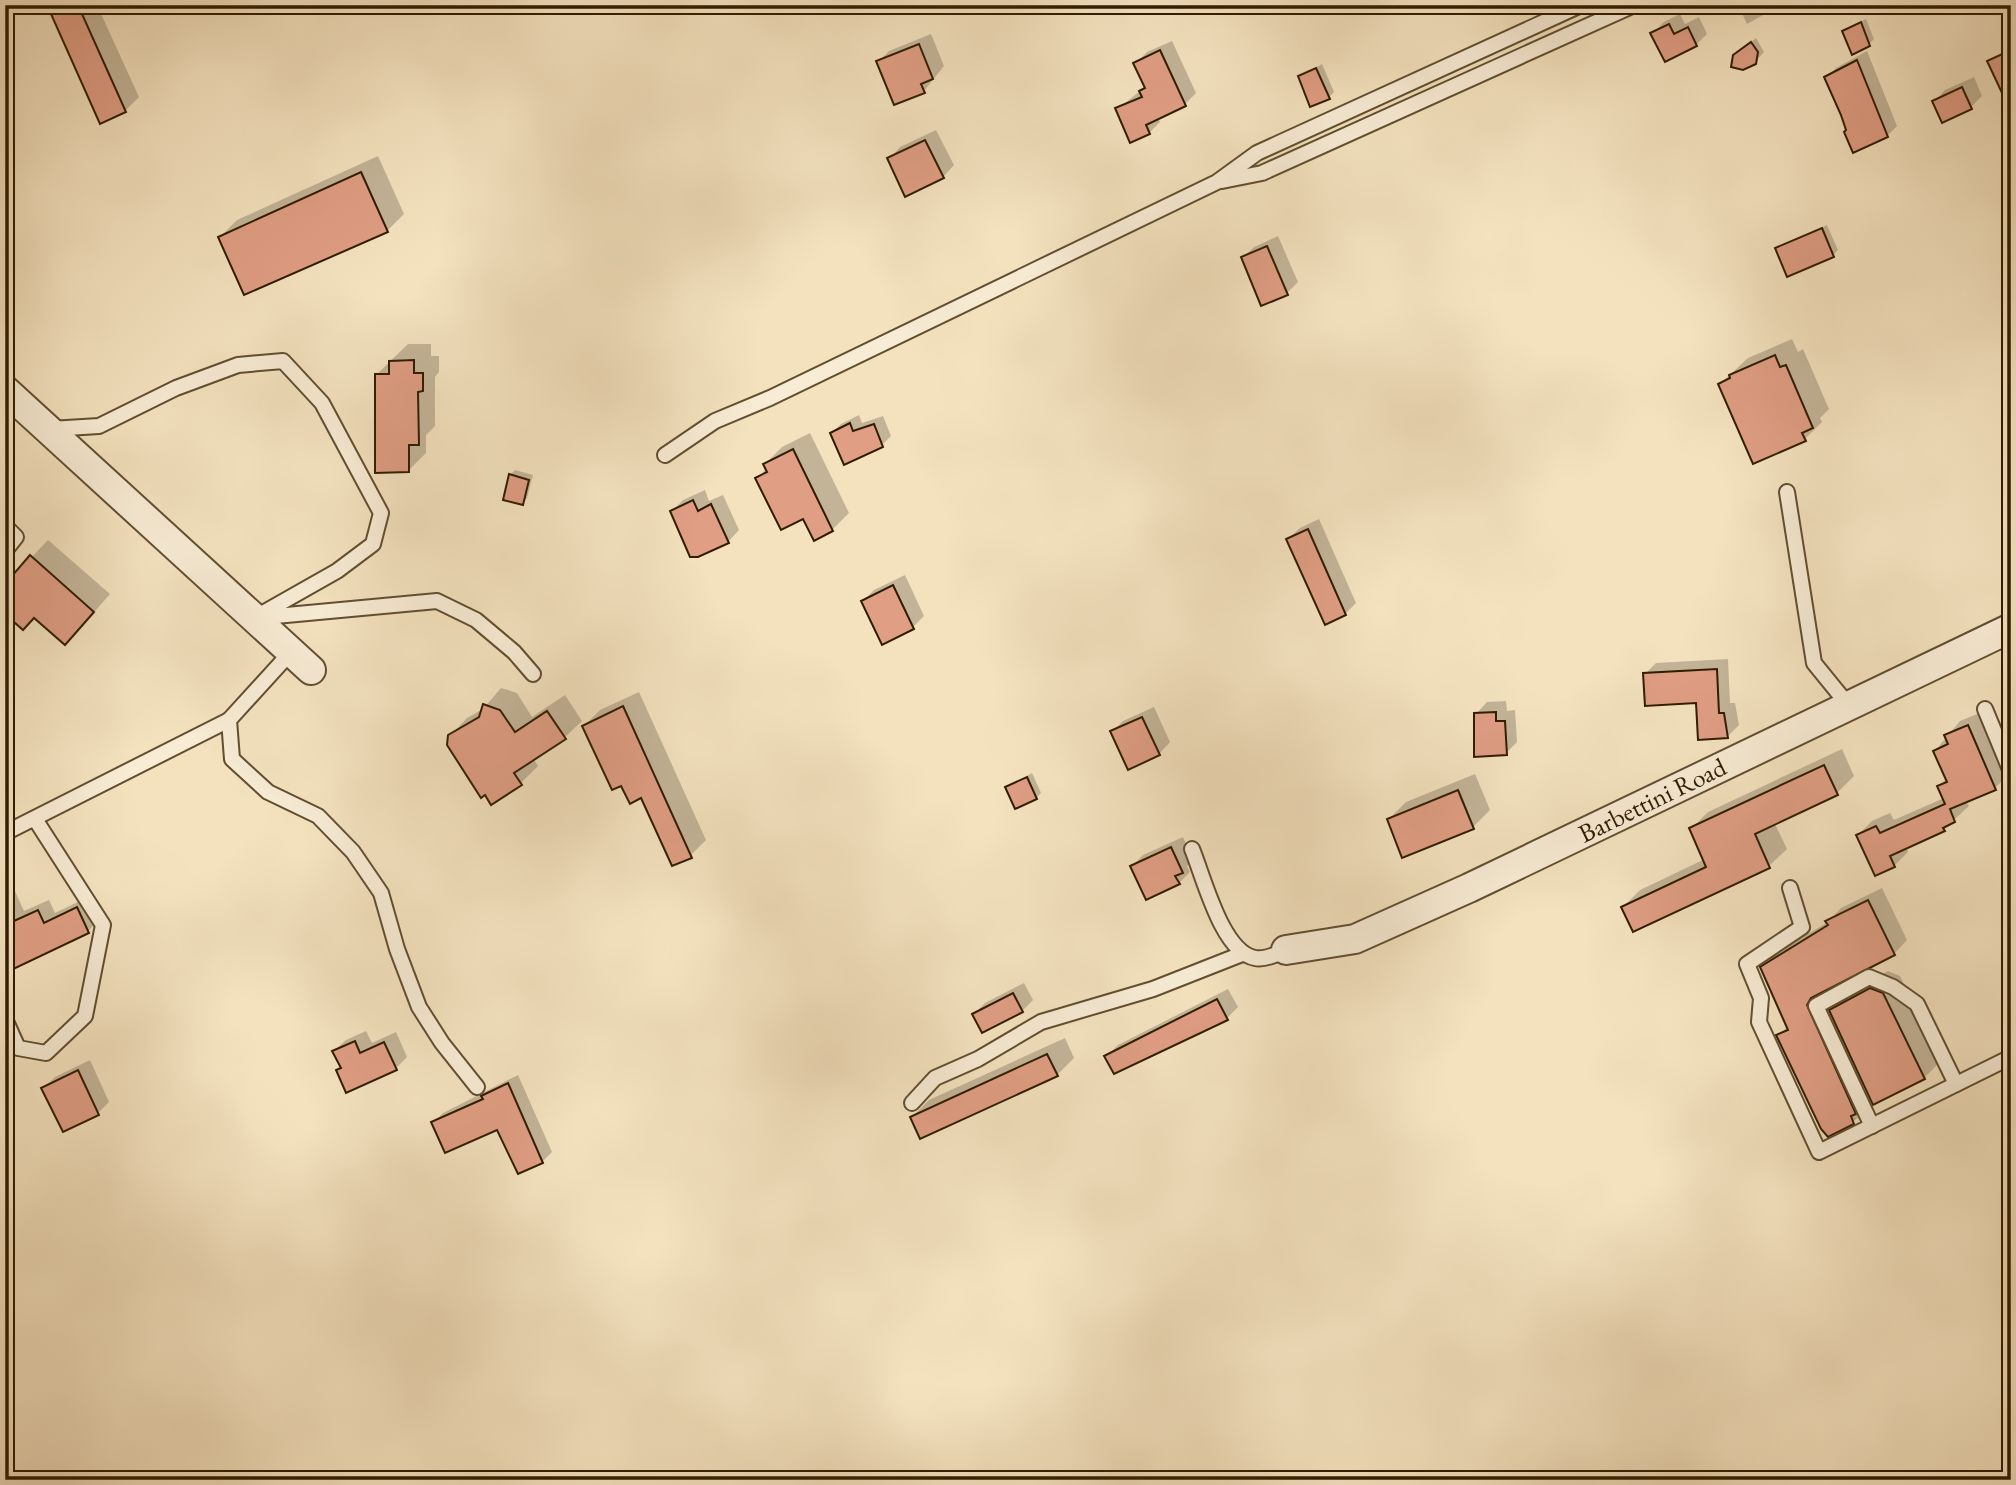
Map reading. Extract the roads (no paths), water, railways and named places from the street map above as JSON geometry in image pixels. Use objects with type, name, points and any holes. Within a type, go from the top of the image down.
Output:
[{"type":"street","points":[[5,390],[301,661]]},
{"type":"street","name":"Barbettini Road","points":[[1286,950],[1355,939],[2011,628]]},
{"type":"lane","points":[[665,455],[715,421],[770,398],[1217,183],[1257,153],[1581,5]]},
{"type":"lane","points":[[1217,183],[1262,173],[1634,5]]},
{"type":"lane","points":[[48,429],[99,426],[176,388],[238,365],[283,361],[321,403],[381,513],[373,544],[337,571],[254,618]]},
{"type":"lane","points":[[1787,492],[1814,663],[1849,706]]},
{"type":"lane","points":[[5,526],[16,537],[5,551]]},
{"type":"lane","points":[[254,618],[437,601],[476,620],[514,652],[533,674]]},
{"type":"lane","points":[[5,833],[229,720],[301,661]]},
{"type":"lane","points":[[1985,709],[2011,772]]},
{"type":"lane","points":[[229,720],[232,759],[268,792],[318,816],[360,862],[381,893],[397,949],[419,1007],[442,1043],[477,1087]]},
{"type":"lane","points":[[5,1019],[19,1048],[46,1053],[63,1040],[85,1016],[103,925],[35,818]]},
{"type":"lane","points":[[1192,849],[1218,918],[1228,938],[1242,954],[1258,959],[1286,950]]},
{"type":"lane","points":[[1790,888],[1802,927],[1747,964],[1761,998],[1759,1022],[1819,1152],[2011,1057]]},
{"type":"lane","points":[[912,1103],[935,1079],[978,1059],[1041,1022],[1153,989],[1242,954]]},
{"type":"lane","points":[[1872,1125],[1816,1006],[1869,977],[1893,987],[1917,1004],[1956,1084]]}]
